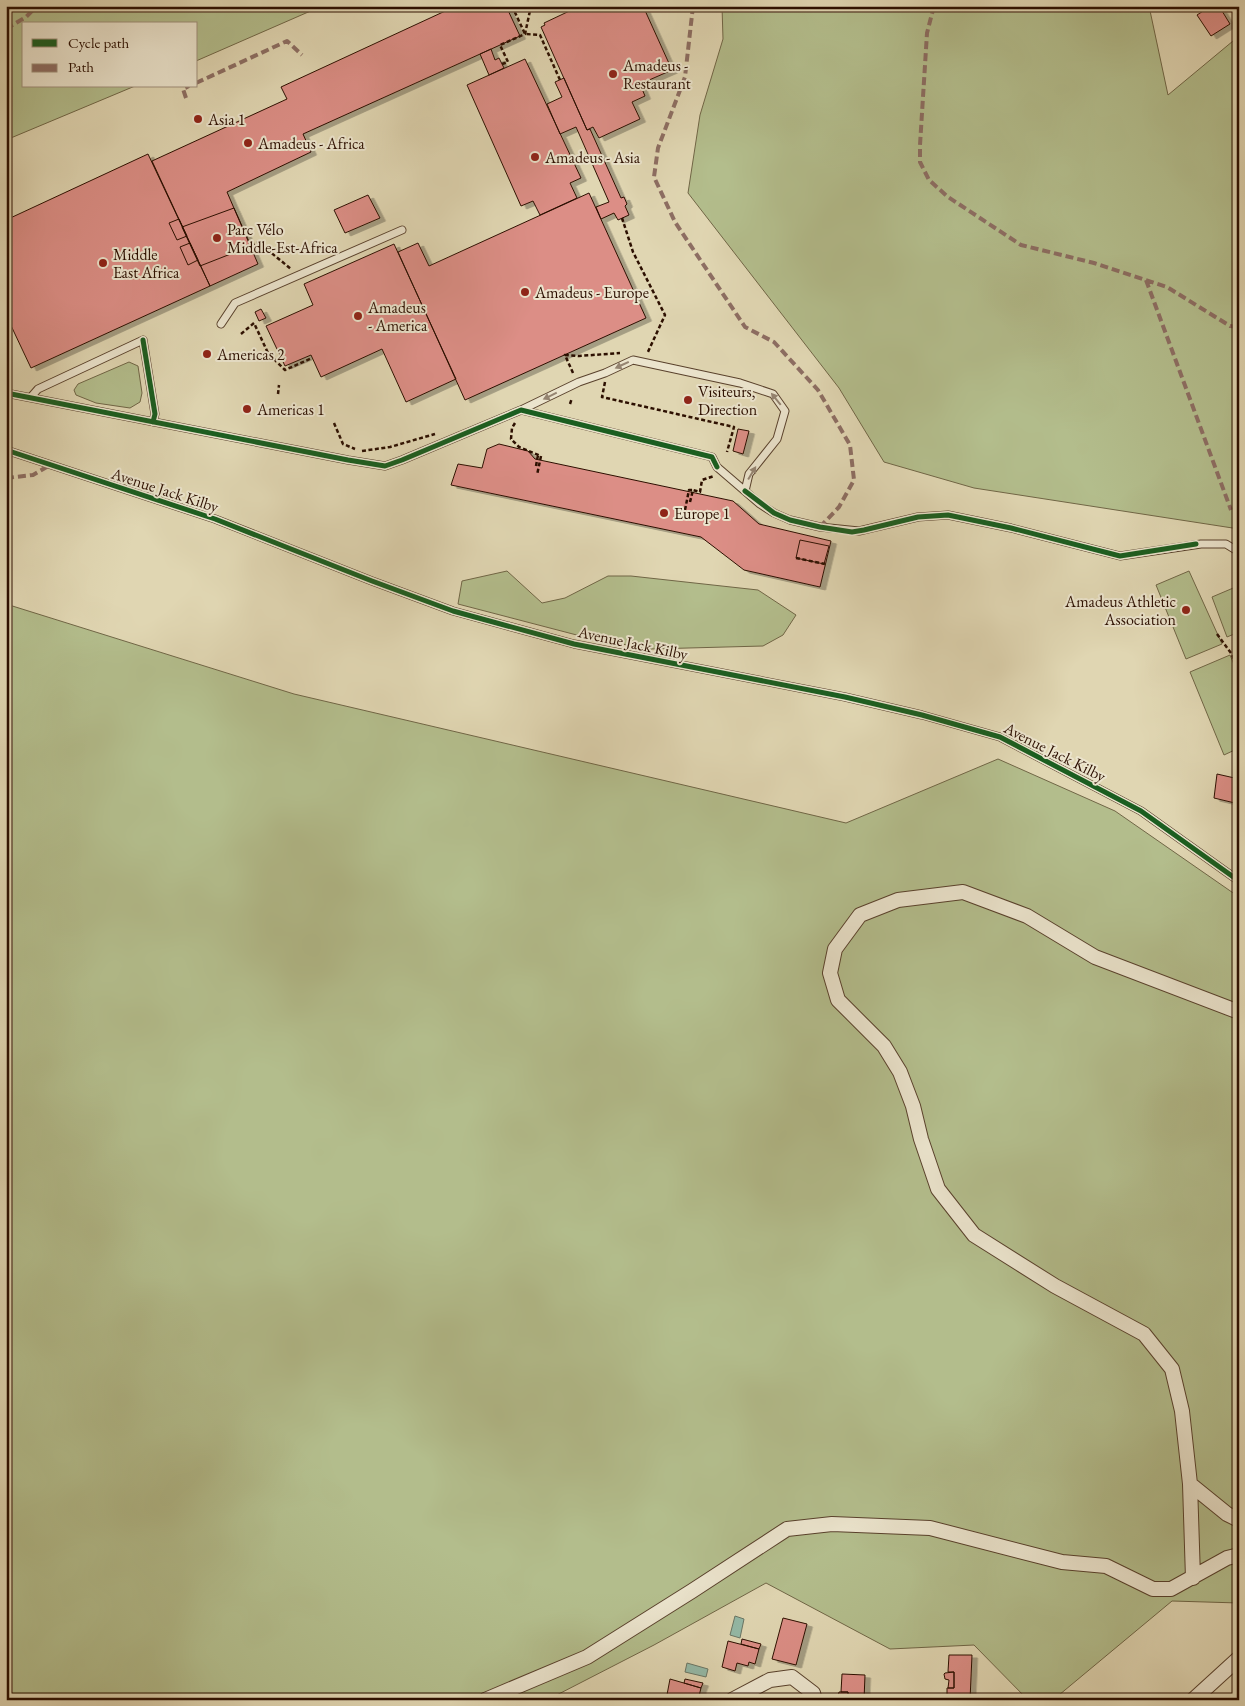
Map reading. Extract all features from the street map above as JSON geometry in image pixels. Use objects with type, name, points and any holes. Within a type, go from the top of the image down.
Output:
[{"type":"street","points":[[1193,1578],[1190,1484],[1182,1411],[1172,1368],[1144,1334],[1055,1286],[974,1235],[938,1189],[921,1139],[913,1106],[900,1072],[884,1046],[838,1000],[830,973],[835,949],[860,915],[898,900],[963,892],[1028,916],[1095,957],[1239,1012]]},
{"type":"street","points":[[1190,1484],[1227,1514],[1239,1520]]},
{"type":"street","points":[[485,1700],[587,1657],[787,1529],[832,1524],[930,1528],[1062,1562],[1106,1566],[1153,1589],[1172,1589],[1227,1558],[1239,1555]]},
{"type":"street","points":[[1193,1700],[1239,1658]]},
{"type":"street","points":[[732,1700],[770,1680],[792,1677],[814,1693],[815,1700]]},
{"type":"lane","points":[[221,324],[235,303],[402,230]]},
{"type":"lane","points":[[31,397],[38,389],[143,340],[156,414],[153,422]]},
{"type":"lane","points":[[6,393],[385,466],[520,413],[578,382],[634,360],[740,383],[773,394],[785,411],[777,439],[749,474],[745,491]]},
{"type":"lane","points":[[520,413],[712,457],[717,467],[774,513],[790,520],[820,527],[852,532],[918,518],[948,515],[1011,528],[1120,556],[1201,544],[1226,544],[1239,552]]},
{"type":"lane","name":"Avenue Jack Kilby","points":[[6,450],[215,519],[453,611],[574,644],[845,697],[922,715],[1000,737],[1141,811],[1239,881]]},
{"type":"path","points":[[512,6],[525,34]]},
{"type":"path","points":[[525,34],[531,6]]},
{"type":"path","points":[[502,64],[508,62],[500,45],[525,34],[540,35],[560,80]]},
{"type":"path","points":[[622,218],[633,252],[665,315],[646,355]]},
{"type":"path","points":[[250,246],[258,242],[298,275]]},
{"type":"path","points":[[241,334],[254,323],[268,353],[286,370],[312,358]]},
{"type":"path","points":[[575,376],[565,355],[624,353],[624,356]]},
{"type":"path","points":[[600,381],[606,382],[602,397],[734,426],[728,452]]},
{"type":"path","points":[[278,394],[279,385]]},
{"type":"path","points":[[520,413],[512,428],[511,439],[520,447],[541,456],[537,475]]},
{"type":"path","points":[[334,423],[343,444],[359,452],[390,447],[442,431]]},
{"type":"path","points":[[536,466],[538,455]]},
{"type":"path","points":[[685,510],[689,490],[700,492],[702,480]]},
{"type":"path","points":[[690,502],[693,490]]},
{"type":"path","points":[[796,558],[825,564]]},
{"type":"path","points":[[1217,634],[1231,653],[1239,670]]},
{"type":"shaded area","points":[[6,6],[322,6],[198,60],[198,22],[22,22],[22,88],[130,88],[6,140]]},
{"type":"shaded area","points":[[722,6],[1149,6],[1168,95],[1239,36],[1239,529],[974,488],[884,462],[839,388],[688,193],[700,115],[723,39]]},
{"type":"shaded area","points":[[129,362],[138,366],[142,393],[140,402],[130,408],[96,403],[76,395],[74,390],[78,384]]},
{"type":"shaded area","points":[[507,571],[542,603],[565,598],[608,576],[631,576],[758,590],[796,615],[783,635],[763,646],[651,649],[592,639],[458,604],[462,581]]},
{"type":"shaded area","name":"Amadeus Athletic Association","points":[[1189,571],[1222,644],[1186,659],[1156,585]]},
{"type":"shaded area","name":"Amadeus Athletic Association","points":[[1238,586],[1239,632],[1227,637],[1212,597]]},
{"type":"shaded area","points":[[6,604],[294,694],[846,823],[998,759],[1115,811],[1239,897],[1239,1603],[1172,1601],[1053,1700],[1028,1700],[974,1645],[890,1649],[766,1583],[654,1645],[547,1700],[6,1700]]},
{"type":"shaded area","name":"Amadeus Athletic Association","points":[[1230,655],[1239,676],[1239,748],[1224,755],[1190,672]]},
{"type":"shaded area","points":[[735,1616],[744,1619],[740,1638],[730,1635]]},
{"type":"shaded area","points":[[687,1663],[708,1669],[706,1677],[685,1672]]},
{"type":"building","name":"Amadeus - Africa","points":[[456,6],[506,6],[520,36],[303,134],[311,152],[227,192],[258,264],[210,286],[152,161],[287,99],[281,87]]},
{"type":"building","name":"Amadeus - Restaurant","points":[[580,6],[643,6],[672,70],[640,84],[645,96],[632,102],[640,119],[599,138],[593,127],[587,130],[541,27],[545,25],[544,23]]},
{"type":"building","points":[[1211,6],[1219,6],[1230,24],[1211,36],[1197,15]]},
{"type":"building","points":[[491,49],[495,60],[499,58],[504,68],[489,75],[480,54]]},
{"type":"building","name":"Amadeus - Asia","points":[[525,59],[581,178],[570,183],[577,198],[540,215],[533,201],[521,206],[467,85]]},
{"type":"building","points":[[564,78],[587,130],[590,129],[621,198],[624,197],[627,204],[625,206],[629,215],[618,220],[614,213],[601,219],[596,207],[609,202],[576,127],[560,134],[547,104],[562,97],[555,82]]},
{"type":"building","name":"Middle East Africa","points":[[148,154],[210,286],[31,368],[6,315],[6,220]]},
{"type":"building","name":"Amadeus - Europe","points":[[589,193],[646,318],[465,400],[398,252],[418,243],[429,266]]},
{"type":"building","points":[[368,195],[380,218],[345,233],[334,210]]},
{"type":"building","name":"Parc Vélo Middle-Est-Africa","points":[[234,208],[251,246],[200,266],[182,227]]},
{"type":"building","points":[[179,219],[187,236],[177,240],[169,223]]},
{"type":"building","points":[[190,243],[198,260],[188,265],[180,247]]},
{"type":"building","name":"Amadeus - America","points":[[394,244],[456,379],[406,402],[382,349],[321,377],[311,355],[285,366],[266,326],[313,305],[304,284]]},
{"type":"building","points":[[261,309],[266,318],[259,321],[255,312]]},
{"type":"building","points":[[738,429],[749,431],[743,454],[733,451]]},
{"type":"building","name":"Europe 1","points":[[499,444],[528,451],[535,459],[733,501],[759,524],[831,541],[820,587],[744,570],[701,537],[451,485],[458,464],[482,468],[487,449]]},
{"type":"building","points":[[800,540],[829,546],[824,564],[796,558]]},
{"type":"building","points":[[1217,774],[1239,779],[1239,804],[1214,798]]},
{"type":"building","points":[[783,1618],[807,1624],[796,1665],[772,1659]]},
{"type":"building","points":[[742,1639],[761,1644],[759,1649],[741,1644]]},
{"type":"building","points":[[728,1641],[759,1649],[755,1664],[749,1662],[748,1666],[737,1663],[735,1671],[722,1667]]},
{"type":"building","points":[[949,1655],[972,1655],[970,1700],[947,1700],[947,1688],[954,1688],[954,1672],[948,1672]]},
{"type":"building","points":[[954,1672],[954,1688],[948,1688],[949,1680],[945,1679],[944,1674]]},
{"type":"building","points":[[842,1674],[865,1675],[864,1700],[848,1700],[848,1692],[841,1692]]},
{"type":"building","points":[[670,1679],[701,1688],[698,1700],[666,1700]]},
{"type":"building","points":[[685,1679],[703,1683],[701,1688],[684,1683]]},
{"type":"building","points":[[839,1692],[848,1692],[848,1700],[839,1699]]},
{"type":"marked path","points":[[6,29],[26,17],[37,6]]},
{"type":"marked path","points":[[693,6],[685,77],[658,148],[654,177],[675,222],[745,327],[774,342],[818,390],[850,445],[854,480],[839,507],[820,527]]},
{"type":"marked path","points":[[934,6],[927,33],[920,145],[920,162],[929,180],[948,197],[1021,245],[1094,263],[1167,287],[1230,326],[1239,327]]},
{"type":"marked path","points":[[198,82],[287,41],[302,55]]},
{"type":"marked path","points":[[185,88],[183,89],[186,98]]},
{"type":"marked path","points":[[1146,280],[1231,510]]},
{"type":"marked path","points":[[6,478],[33,475],[50,465]]},
{"type":"cycle path","points":[[143,340],[155,414],[153,422]]},
{"type":"cycle path","points":[[6,393],[385,466],[521,410],[712,457],[717,467]]},
{"type":"cycle path","points":[[6,450],[215,519],[453,611],[574,644],[845,697],[922,715],[1000,737],[1141,811],[1239,881]]},
{"type":"cycle path","points":[[745,491],[774,513],[790,520],[852,532],[918,517],[948,515],[1011,528],[1120,556],[1196,544]]},
{"type":"place","name":"Amadeus - Restaurant","points":[[613,74]]},
{"type":"place","name":"Asia 1","points":[[198,119]]},
{"type":"place","name":"Amadeus - Africa","points":[[248,143]]},
{"type":"place","name":"Amadeus - Asia","points":[[535,157]]},
{"type":"place","name":"Parc Vélo Middle-Est-Africa","points":[[217,238]]},
{"type":"place","name":"Middle East Africa","points":[[103,263]]},
{"type":"place","name":"Amadeus - Europe","points":[[525,292]]},
{"type":"place","name":"Amadeus - America","points":[[358,316]]},
{"type":"place","name":"Americas 2","points":[[207,354]]},
{"type":"place","name":"Visiteurs, Direction","points":[[688,400]]},
{"type":"place","name":"Americas 1","points":[[247,409]]},
{"type":"place","name":"Europe 1","points":[[664,513]]},
{"type":"place","name":"Amadeus Athletic Association","points":[[1186,610]]}]
